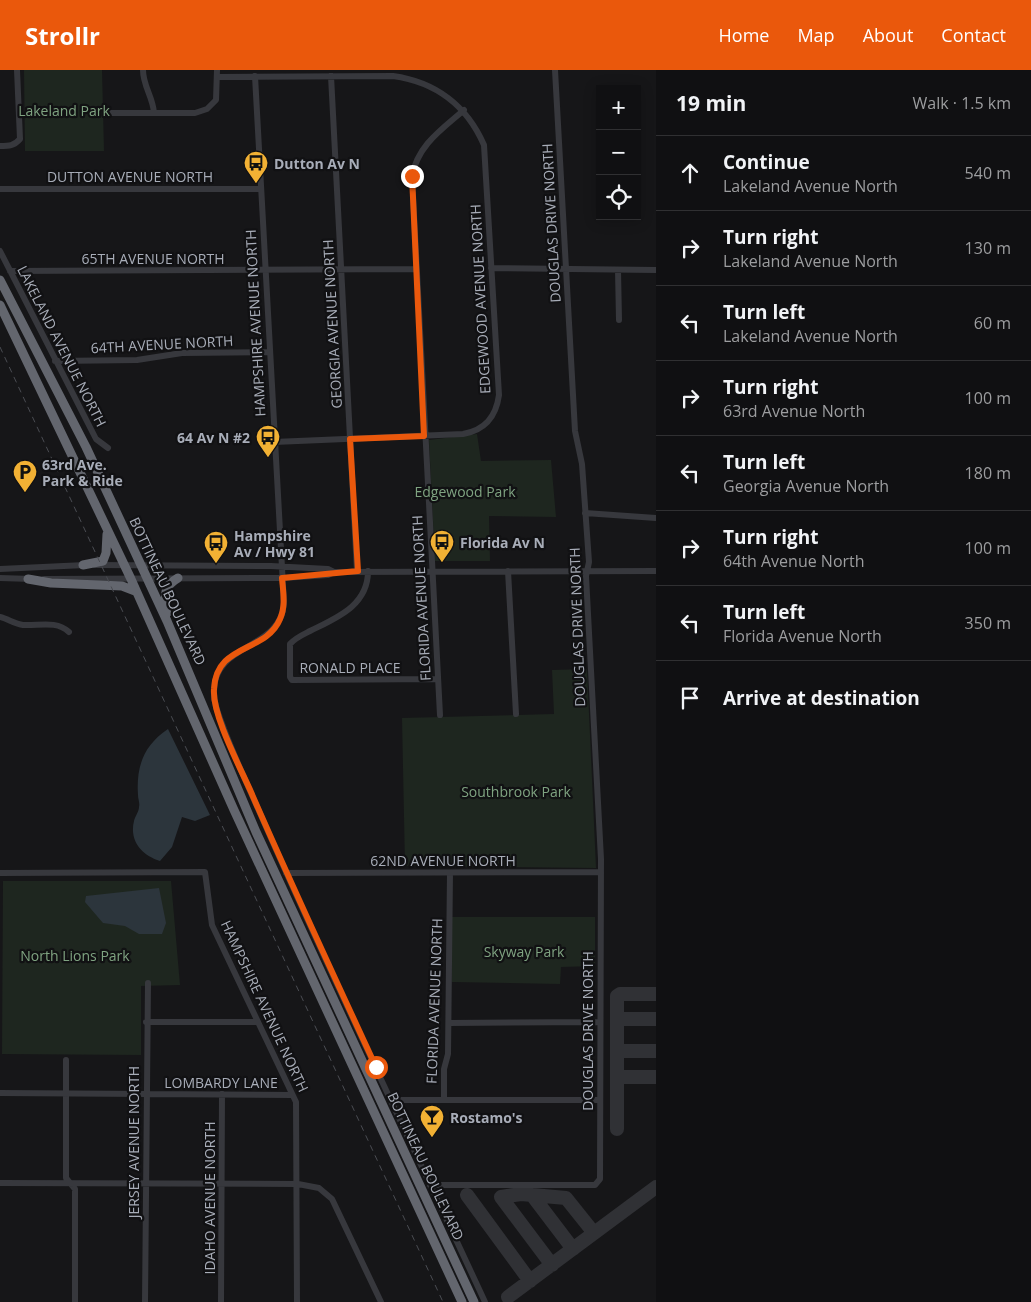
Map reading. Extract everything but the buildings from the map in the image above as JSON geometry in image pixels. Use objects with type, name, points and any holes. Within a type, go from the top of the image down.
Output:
[{"type":"highway","name":"BOTTINEAU BOULEVARD","points":[[0,280],[86,447],[168,621],[256,832],[474,1302]]},
{"type":"highway","name":"BOTTINEAU BOULEVARD","points":[[0,305],[108,531],[234,810],[462,1302]]},
{"type":"highway","points":[[83,566],[102,561],[106,553],[108,531]]},
{"type":"highway","points":[[168,621],[165,592],[170,583],[178,578]]},
{"type":"highway","points":[[28,579],[50,584],[122,586],[135,591]]},
{"type":"street","points":[[0,146],[16,144],[20,139],[17,70]]},
{"type":"street","points":[[142,70],[145,84],[154,102],[154,113]]},
{"type":"street","name":"DOUGLAS DRIVE NORTH","points":[[430,1185],[598,1183],[600,1179],[601,872],[586,571],[588,562],[582,464],[575,432],[555,70]]},
{"type":"street","points":[[108,113],[195,113],[207,109],[216,100],[218,73],[255,76],[393,76],[415,80],[435,90],[464,110]]},
{"type":"street","name":"HAMPSHIRE AVENUE NORTH","points":[[255,76],[282,568]]},
{"type":"street","name":"GEORGIA AVENUE NORTH","points":[[331,76],[358,571]]},
{"type":"street","name":"EDGEWOOD AVENUE NORTH","points":[[424,436],[472,433],[486,425],[495,411],[499,395],[484,145],[464,110]]},
{"type":"street","name":"FLORIDA AVENUE NORTH","points":[[440,715],[412,187],[414,165],[424,146],[464,110]]},
{"type":"street","name":"DUTTON AVENUE NORTH","points":[[0,189],[261,189]]},
{"type":"street","name":"LAKELAND AVENUE NORTH","points":[[0,251],[96,439],[108,448]]},
{"type":"street","points":[[491,268],[656,270]]},
{"type":"street","name":"65TH AVENUE NORTH","points":[[10,271],[416,269]]},
{"type":"street","points":[[618,270],[619,320]]},
{"type":"street","name":"64TH AVENUE NORTH","points":[[55,361],[137,360],[182,353],[270,352]]},
{"type":"street","points":[[274,442],[424,436]]},
{"type":"street","points":[[585,513],[656,518]]},
{"type":"street","points":[[0,569],[141,566],[328,569],[334,572]]},
{"type":"street","points":[[282,568],[283,609],[278,624],[264,638],[227,659],[217,672],[213,693],[234,755],[286,873],[485,1302]]},
{"type":"street","points":[[0,578],[282,578],[358,571],[656,571]]},
{"type":"street","name":"RONALD PLACE","points":[[368,571],[365,591],[349,611],[298,637],[290,644],[290,676],[292,680],[438,679]]},
{"type":"street","points":[[508,571],[516,714]]},
{"type":"street","points":[[0,617],[22,625],[40,624],[64,627],[69,632]]},
{"type":"street","name":"HAMPSHIRE AVENUE NORTH","points":[[0,873],[206,872],[212,925],[296,1102],[298,1184],[297,1302]]},
{"type":"street","name":"62ND AVENUE NORTH","points":[[286,873],[601,872]]},
{"type":"street","name":"FLORIDA AVENUE NORTH","points":[[444,1100],[449,1023],[450,873]]},
{"type":"street","name":"JERSEY AVENUE NORTH","points":[[145,1302],[146,1022],[148,983]]},
{"type":"street","points":[[146,1022],[258,1022]]},
{"type":"street","points":[[449,1023],[600,1022]]},
{"type":"street","points":[[66,1060],[66,1178],[75,1188],[75,1302]]},
{"type":"street","name":"LOMBARDY LANE","points":[[0,1093],[292,1095]]},
{"type":"street","name":"IDAHO AVENUE NORTH","points":[[221,1302],[222,1094]]},
{"type":"street","points":[[392,1102],[600,1100]]},
{"type":"street","points":[[0,1183],[298,1184],[320,1188],[332,1199],[380,1302]]},
{"type":"green space","name":"Lakeland Park","points":[[24,70],[102,70],[104,151],[25,151]]},
{"type":"green space","name":"Edgewood Park","points":[[477,434],[481,461],[551,460],[556,517],[489,516],[490,561],[435,561],[429,440]]},
{"type":"green space","name":"Southbrook Park","points":[[587,669],[596,868],[405,866],[402,718],[554,714],[552,670]]},
{"type":"green space","name":"North Lions Park","points":[[3,881],[171,881],[180,985],[141,986],[141,1055],[2,1054]]},
{"type":"green space","name":"Skyway Park","points":[[452,917],[595,917],[595,966],[561,967],[560,984],[452,982]]},
{"type":"shaded area","points":[[168,729],[210,815],[195,821],[182,817],[172,847],[160,861],[148,855],[138,846],[133,835],[133,828],[139,809],[138,775],[143,757],[153,742]]},
{"type":"shaded area","points":[[159,888],[166,923],[162,934],[139,934],[125,926],[103,923],[85,902],[86,896]]},
{"type":"taxiway","points":[[617,1129],[617,996],[620,994],[656,994]]},
{"type":"taxiway","points":[[617,1019],[656,1019]]},
{"type":"taxiway","points":[[617,1051],[656,1051]]},
{"type":"taxiway","points":[[617,1077],[656,1077]]},
{"type":"taxiway","points":[[508,1297],[656,1187]]},
{"type":"taxiway","points":[[552,1265],[501,1197],[521,1194],[566,1198],[594,1233]]},
{"type":"taxiway","points":[[467,1195],[530,1281]]},
{"type":"taxiway","points":[[532,1195],[573,1249]]},
{"type":"railway","points":[[0,347],[443,1302]]},
{"type":"place","name":"Dutton Av N","points":[[256,184]]},
{"type":"place","name":"64 Av N #2","points":[[268,458]]},
{"type":"place","name":"63rd Ave. Park & Ride","points":[[25,493]]},
{"type":"place","name":"Florida Av N","points":[[442,563]]},
{"type":"place","name":"Hampshire Av / Hwy 81","points":[[216,564]]},
{"type":"place","name":"Rostamo's","points":[[432,1138]]},
{"type":"route","points":[[376,1067],[286,873],[234,755],[216,708],[213,693],[217,672],[227,659],[264,638],[278,624],[284,604],[282,578],[358,571],[350,439],[424,436],[412,176]]}]
